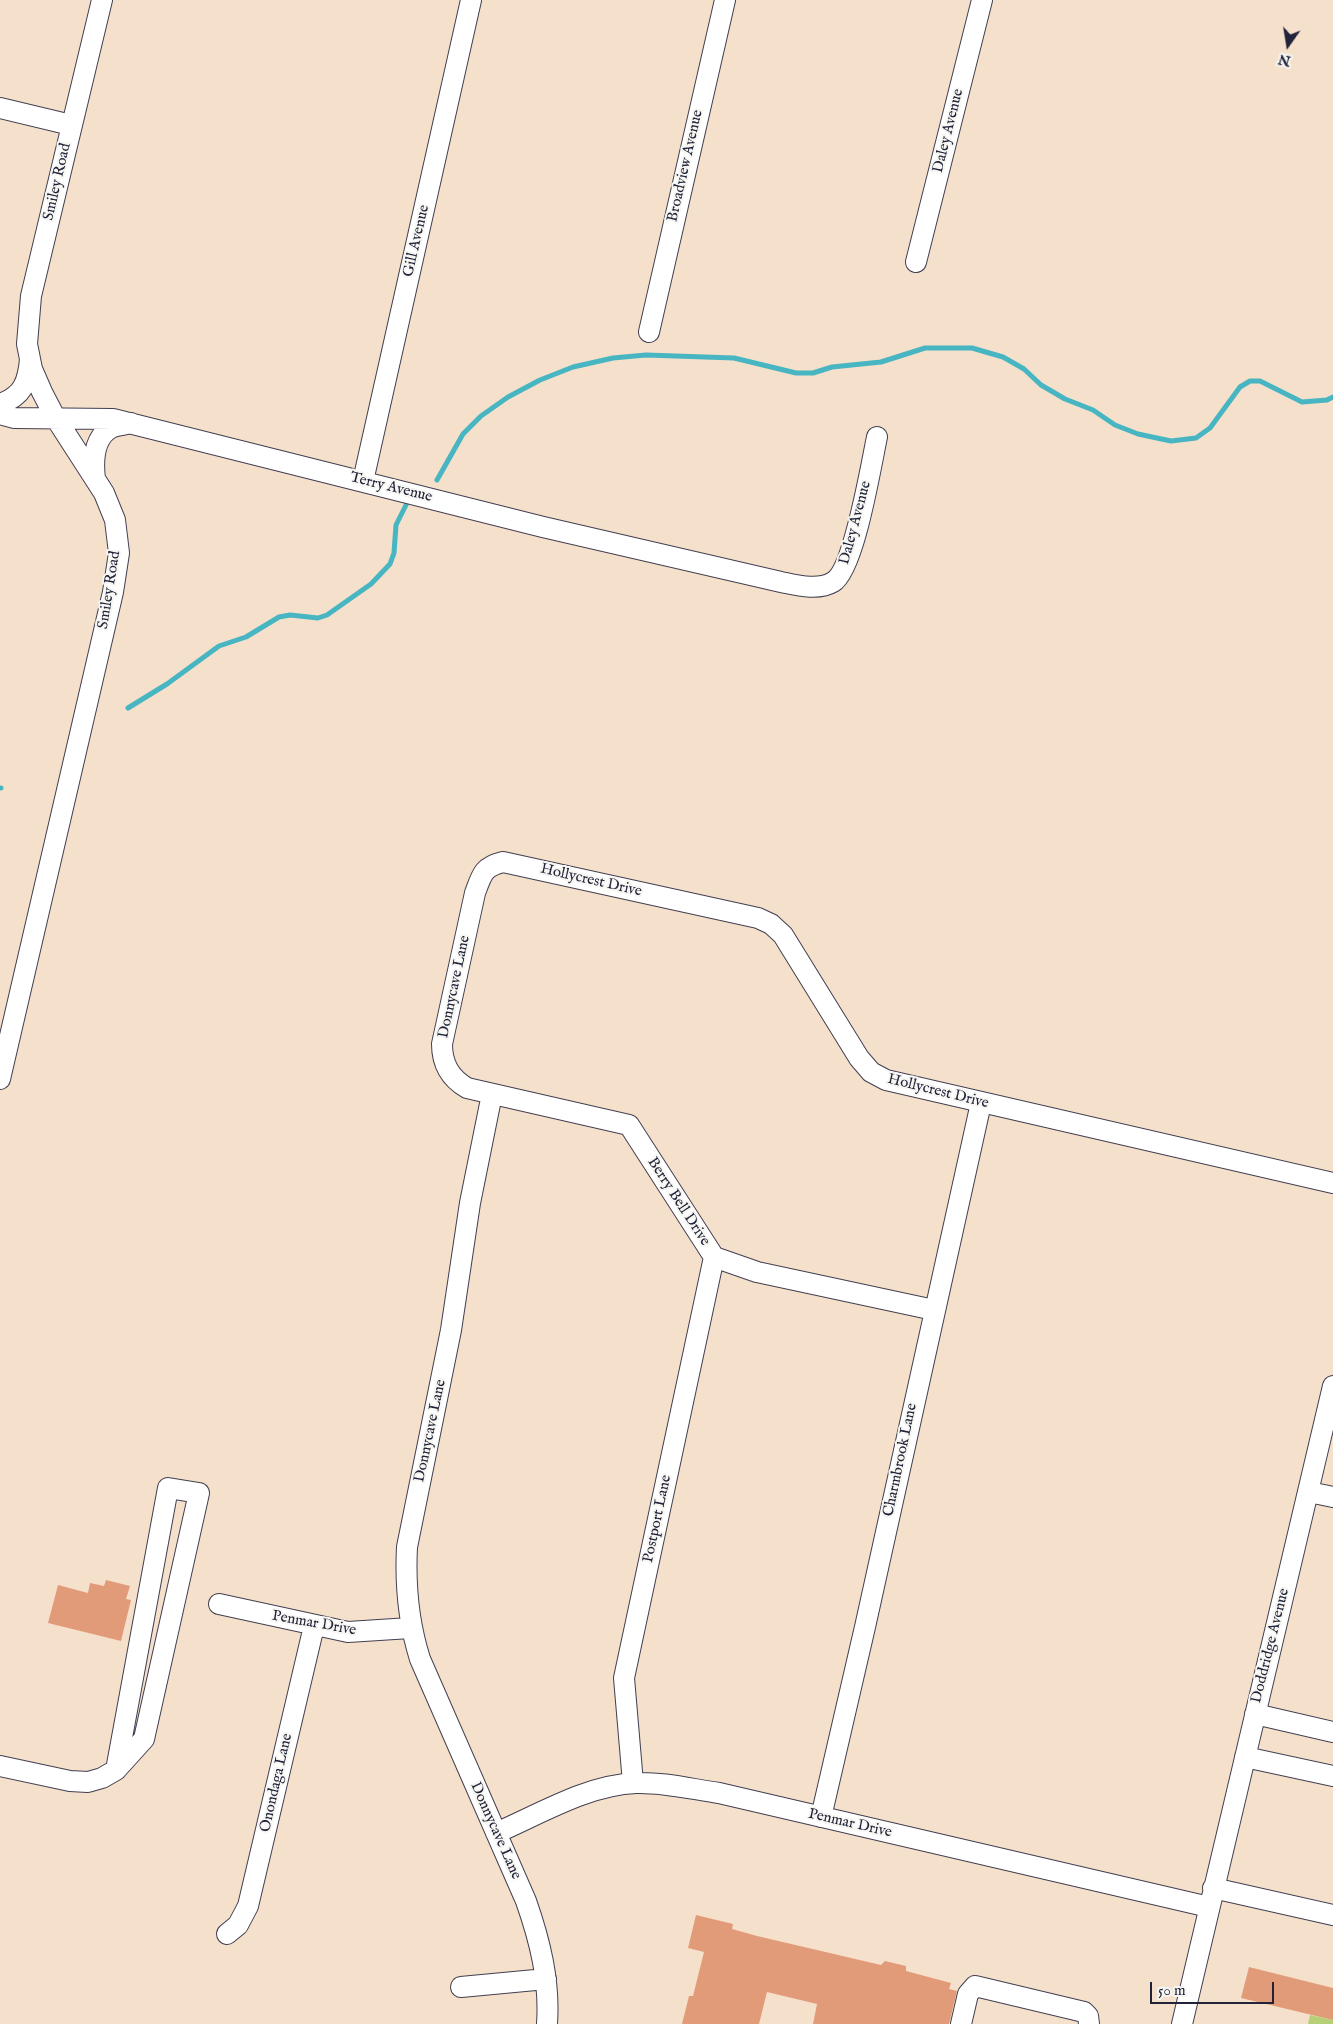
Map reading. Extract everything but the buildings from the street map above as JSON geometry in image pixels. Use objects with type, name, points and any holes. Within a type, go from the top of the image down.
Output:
[{"type":"street","name":"Smiley Road","points":[[0,1079],[113,592],[118,553],[115,520],[104,493],[55,417],[42,392],[27,344],[31,296],[102,0]]},
{"type":"street","name":"Gill Avenue","points":[[363,481],[471,0]]},
{"type":"street","name":"Broadview Avenue","points":[[649,332],[725,0]]},
{"type":"street","name":"Daley Avenue","points":[[916,262],[982,0]]},
{"type":"street","points":[[0,108],[71,125]]},
{"type":"street","points":[[0,404],[14,399],[28,379],[30,357]]},
{"type":"street","name":"Terry Avenue","points":[[0,414],[14,418],[113,419],[543,527],[780,582]]},
{"type":"street","points":[[95,479],[93,462],[101,439],[111,428],[131,423]]},
{"type":"street","name":"Daley Avenue","points":[[780,582],[820,586],[833,582],[842,574],[850,554],[877,437]]},
{"type":"street","name":"Donnycave Lane","points":[[503,862],[491,865],[482,873],[475,893],[442,1048],[444,1063],[459,1083],[467,1088],[492,1094],[470,1203],[452,1330],[407,1547],[406,1578],[410,1628],[420,1659],[526,1901],[540,1942],[546,1979],[547,2024]]},
{"type":"street","name":"Hollycrest Drive","points":[[503,862],[758,918],[771,924],[783,935],[856,1052],[871,1072],[886,1080],[902,1086],[1333,1183]]},
{"type":"street","name":"Berry Bell Drive","points":[[492,1094],[629,1125],[714,1257],[757,1272],[934,1310]]},
{"type":"street","name":"Charmbrook Lane","points":[[821,1817],[981,1103]]},
{"type":"street","name":"Postport Lane","points":[[633,1783],[624,1678],[714,1257]]},
{"type":"street","name":"Doddridge Avenue","points":[[1187,2023],[1211,1897],[1333,1386]]},
{"type":"street","points":[[0,1766],[79,1781],[102,1778],[116,1770],[144,1738],[199,1493],[168,1488],[116,1770]]},
{"type":"street","points":[[1309,1492],[1333,1497]]},
{"type":"street","name":"Penmar Drive","points":[[219,1604],[314,1626],[357,1633],[410,1628]]},
{"type":"street","name":"Onondaga Lane","points":[[227,1934],[238,1925],[248,1906],[314,1626]]},
{"type":"street","points":[[1255,1714],[1333,1732]]},
{"type":"street","points":[[1245,1756],[1333,1776]]},
{"type":"street","name":"Penmar Drive","points":[[496,1833],[586,1793],[633,1783],[651,1783],[719,1793],[821,1817],[1211,1897],[1333,1915]]},
{"type":"street","points":[[461,1987],[546,1979]]},
{"type":"street","points":[[961,2024],[968,1994],[975,1986],[1084,2012],[1088,2016],[1089,2024]]},
{"type":"green space","points":[[1310,2015],[1333,2020],[1333,2024],[1308,2024]]},
{"type":"waterway","points":[[437,480],[463,434],[481,416],[508,397],[540,380],[573,367],[613,358],[646,355],[734,358],[796,373],[813,373],[832,367],[881,362],[925,348],[972,348],[1003,357],[1024,369],[1041,385],[1065,399],[1093,410],[1115,425],[1138,434],[1171,441],[1196,438],[1210,428],[1240,387],[1250,381],[1260,381],[1302,402],[1327,400],[1333,397]]},
{"type":"waterway","points":[[128,708],[167,684],[219,646],[246,637],[279,617],[290,615],[318,618],[327,615],[371,584],[390,564],[394,553],[396,525],[406,505]]}]
